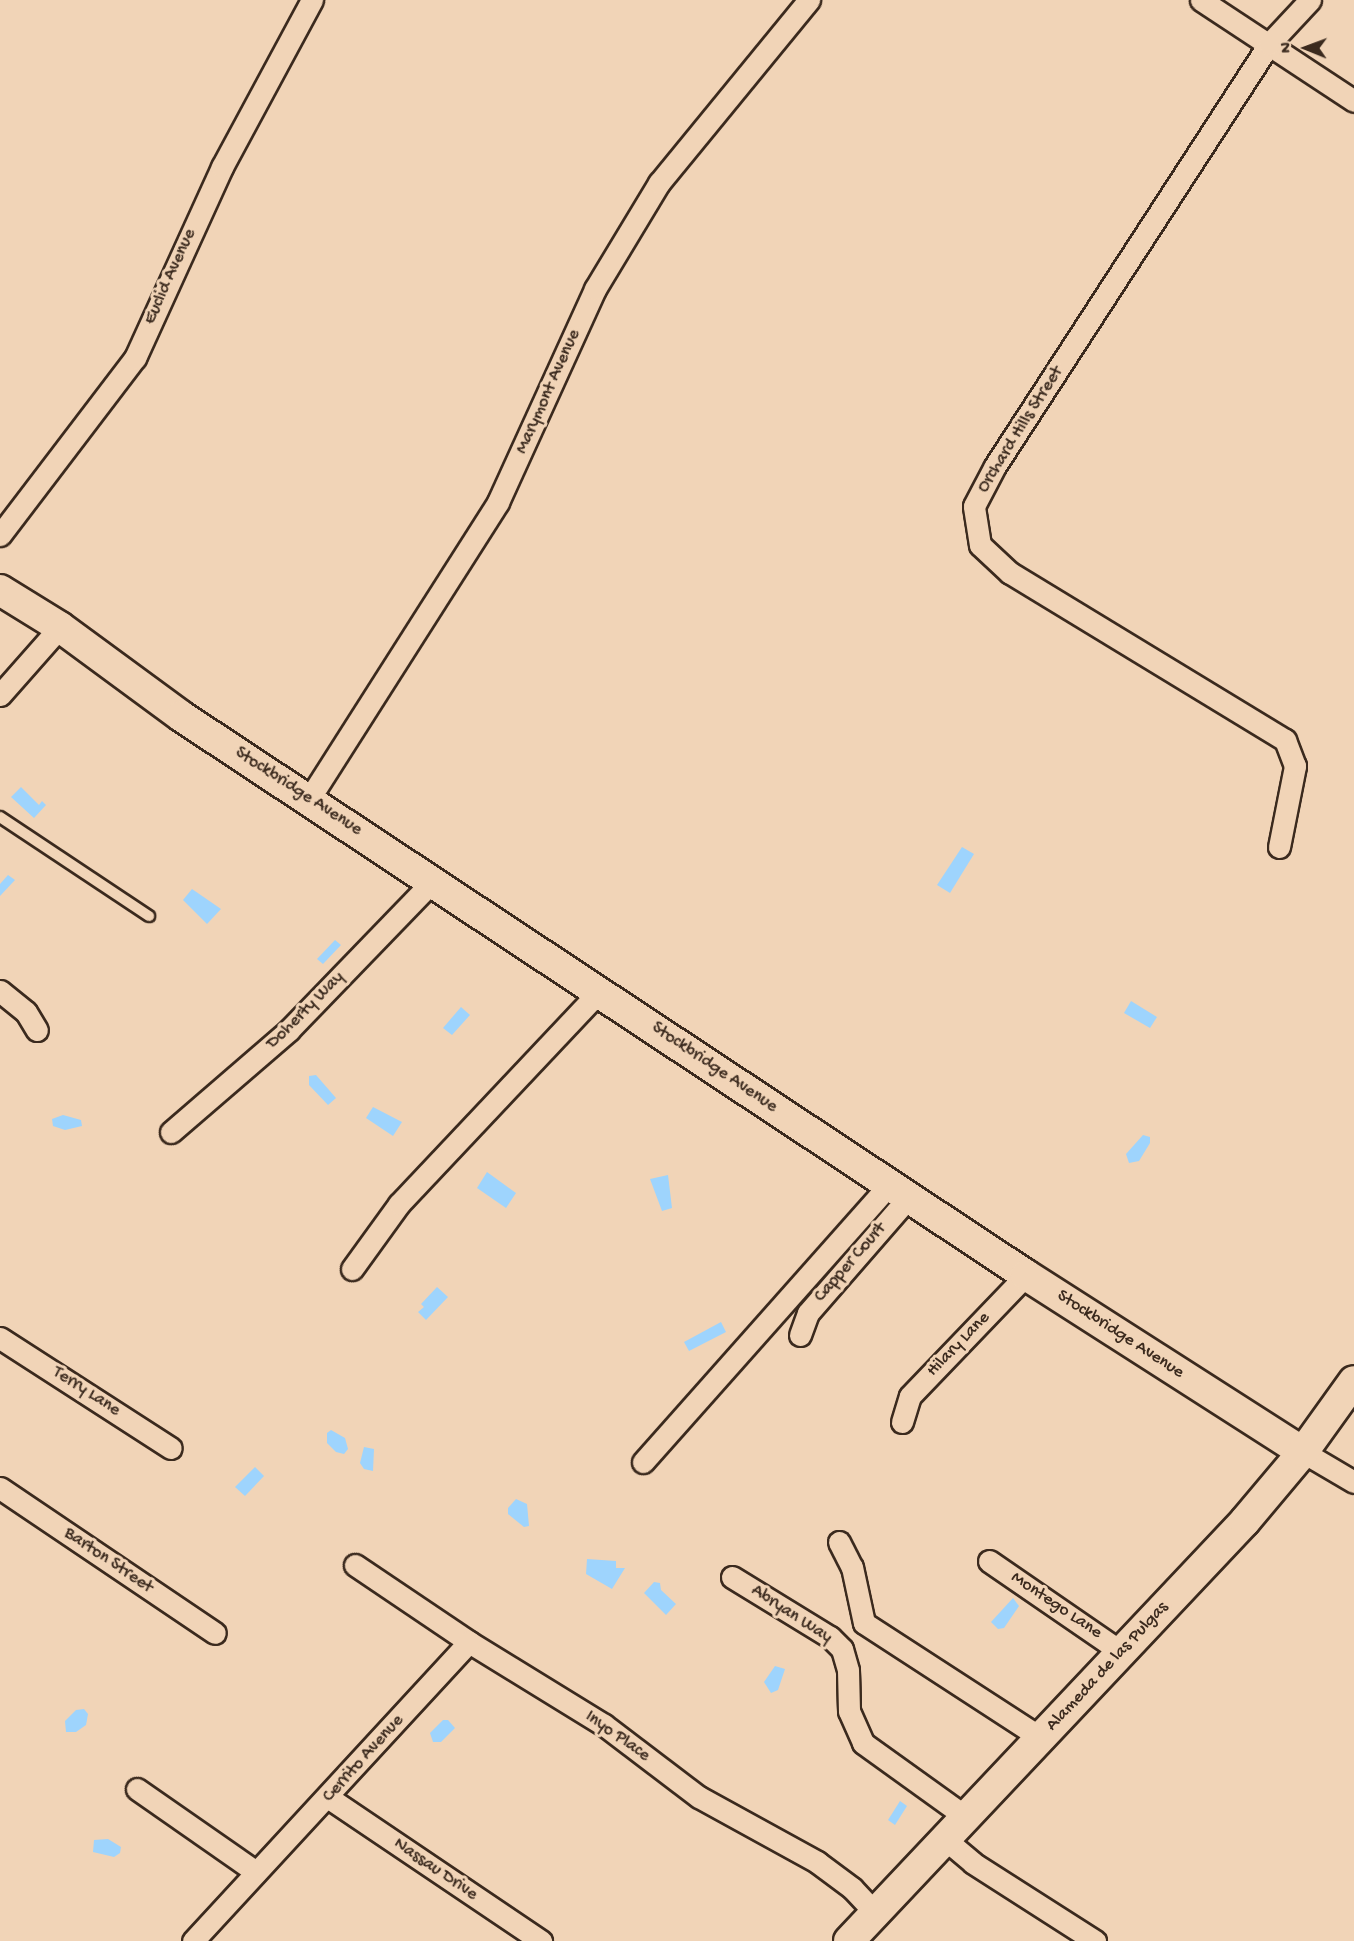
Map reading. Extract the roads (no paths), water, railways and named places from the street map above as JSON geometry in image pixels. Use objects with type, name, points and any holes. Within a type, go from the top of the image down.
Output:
[{"type":"street","name":"Euclid Avenue","points":[[0,535],[135,357],[222,167],[312,0]]},
{"type":"street","name":"Marymont Avenue","points":[[309,799],[498,502],[595,289],[659,183],[809,0]]},
{"type":"street","points":[[1201,0],[1354,100]]},
{"type":"street","name":"Orchard Hills Street","points":[[1279,847],[1295,766],[1285,740],[1010,573],[980,545],[974,506],[995,466],[1269,44],[1310,0]]},
{"type":"street","name":"Stockbridge Avenue","points":[[0,590],[60,627],[181,716],[433,880],[1026,1275],[1303,1452],[1354,1482]]},
{"type":"street","points":[[0,694],[60,627]]},
{"type":"street","name":"Doherty Way","points":[[171,1132],[289,1030],[433,880]]},
{"type":"street","points":[[0,991],[26,1012],[37,1030]]},
{"type":"street","points":[[352,1269],[399,1204],[600,991]]},
{"type":"street","points":[[643,1462],[900,1190]]},
{"type":"street","name":"Capper Court","points":[[801,1335],[808,1312],[900,1190]]},
{"type":"street","name":"Hilary Lane","points":[[902,1422],[910,1396],[1026,1275]]},
{"type":"street","name":"Terry Lane","points":[[0,1338],[171,1448]]},
{"type":"street","name":"Alameda de las Pulgas","points":[[849,1941],[1122,1653],[1303,1452],[1354,1381]]},
{"type":"street","name":"Barton Street","points":[[0,1488],[215,1633]]},
{"type":"street","points":[[839,1542],[852,1567],[864,1623],[1041,1738]]},
{"type":"street","name":"Montego Lane","points":[[988,1562],[1122,1653]]},
{"type":"street","name":"Inyo Place","points":[[355,1565],[469,1642],[604,1725],[699,1797],[817,1862],[852,1888],[875,1913]]},
{"type":"street","name":"Abryan Way","points":[[732,1577],[830,1637],[842,1649],[848,1670],[849,1711],[863,1743],[966,1817]]},
{"type":"street","name":"Cerrito Avenue","points":[[194,1941],[256,1872],[329,1798],[469,1642]]},
{"type":"street","points":[[137,1789],[256,1872]]},
{"type":"street","name":"Nassau Drive","points":[[329,1798],[541,1941]]},
{"type":"street","points":[[946,1840],[973,1863],[1095,1941]]},
{"type":"lane","points":[[0,817],[149,916]]},
{"type":"water","points":[[21,787],[39,805],[42,801],[46,805],[34,818],[11,797]]},
{"type":"water","points":[[962,847],[974,854],[950,893],[937,885]]},
{"type":"water","points":[[8,875],[15,880],[0,896],[0,884]]},
{"type":"water","points":[[192,889],[221,909],[207,924],[183,900]]},
{"type":"water","points":[[335,940],[341,945],[323,964],[317,959]]},
{"type":"water","points":[[1131,1001],[1157,1017],[1150,1028],[1124,1013]]},
{"type":"water","points":[[461,1007],[470,1015],[452,1035],[443,1028]]},
{"type":"water","points":[[316,1075],[336,1098],[328,1105],[309,1085],[309,1076]]},
{"type":"water","points":[[373,1107],[402,1122],[393,1136],[366,1118]]},
{"type":"water","points":[[63,1115],[81,1120],[82,1126],[65,1130],[53,1126],[52,1119]]},
{"type":"water","points":[[1143,1135],[1150,1137],[1150,1143],[1139,1161],[1129,1163],[1126,1154]]},
{"type":"water","points":[[487,1172],[516,1193],[506,1208],[477,1188]]},
{"type":"water","points":[[668,1175],[672,1208],[662,1211],[650,1179]]},
{"type":"water","points":[[437,1287],[448,1297],[426,1320],[418,1312],[424,1307],[421,1304]]},
{"type":"water","points":[[721,1322],[726,1332],[689,1351],[684,1342]]},
{"type":"water","points":[[331,1430],[345,1438],[348,1449],[344,1454],[336,1452],[327,1443],[327,1433]]},
{"type":"water","points":[[364,1447],[374,1449],[373,1471],[364,1469],[360,1463]]},
{"type":"water","points":[[255,1467],[264,1476],[245,1496],[235,1487]]},
{"type":"water","points":[[516,1499],[527,1504],[529,1526],[524,1527],[508,1514],[508,1508]]},
{"type":"water","points":[[587,1559],[616,1561],[616,1568],[625,1568],[612,1589],[586,1574]]},
{"type":"water","points":[[654,1582],[660,1583],[661,1590],[676,1604],[666,1615],[644,1593]]},
{"type":"water","points":[[1013,1598],[1019,1606],[1004,1628],[998,1629],[991,1622]]},
{"type":"water","points":[[775,1666],[785,1669],[778,1690],[771,1693],[764,1682]]},
{"type":"water","points":[[84,1709],[88,1714],[86,1725],[76,1732],[66,1732],[65,1721],[76,1710]]},
{"type":"water","points":[[443,1720],[448,1720],[455,1728],[441,1742],[433,1742],[430,1733]]},
{"type":"water","points":[[900,1801],[907,1806],[895,1825],[888,1820]]},
{"type":"water","points":[[108,1839],[121,1847],[120,1853],[114,1857],[93,1852],[94,1840]]}]
